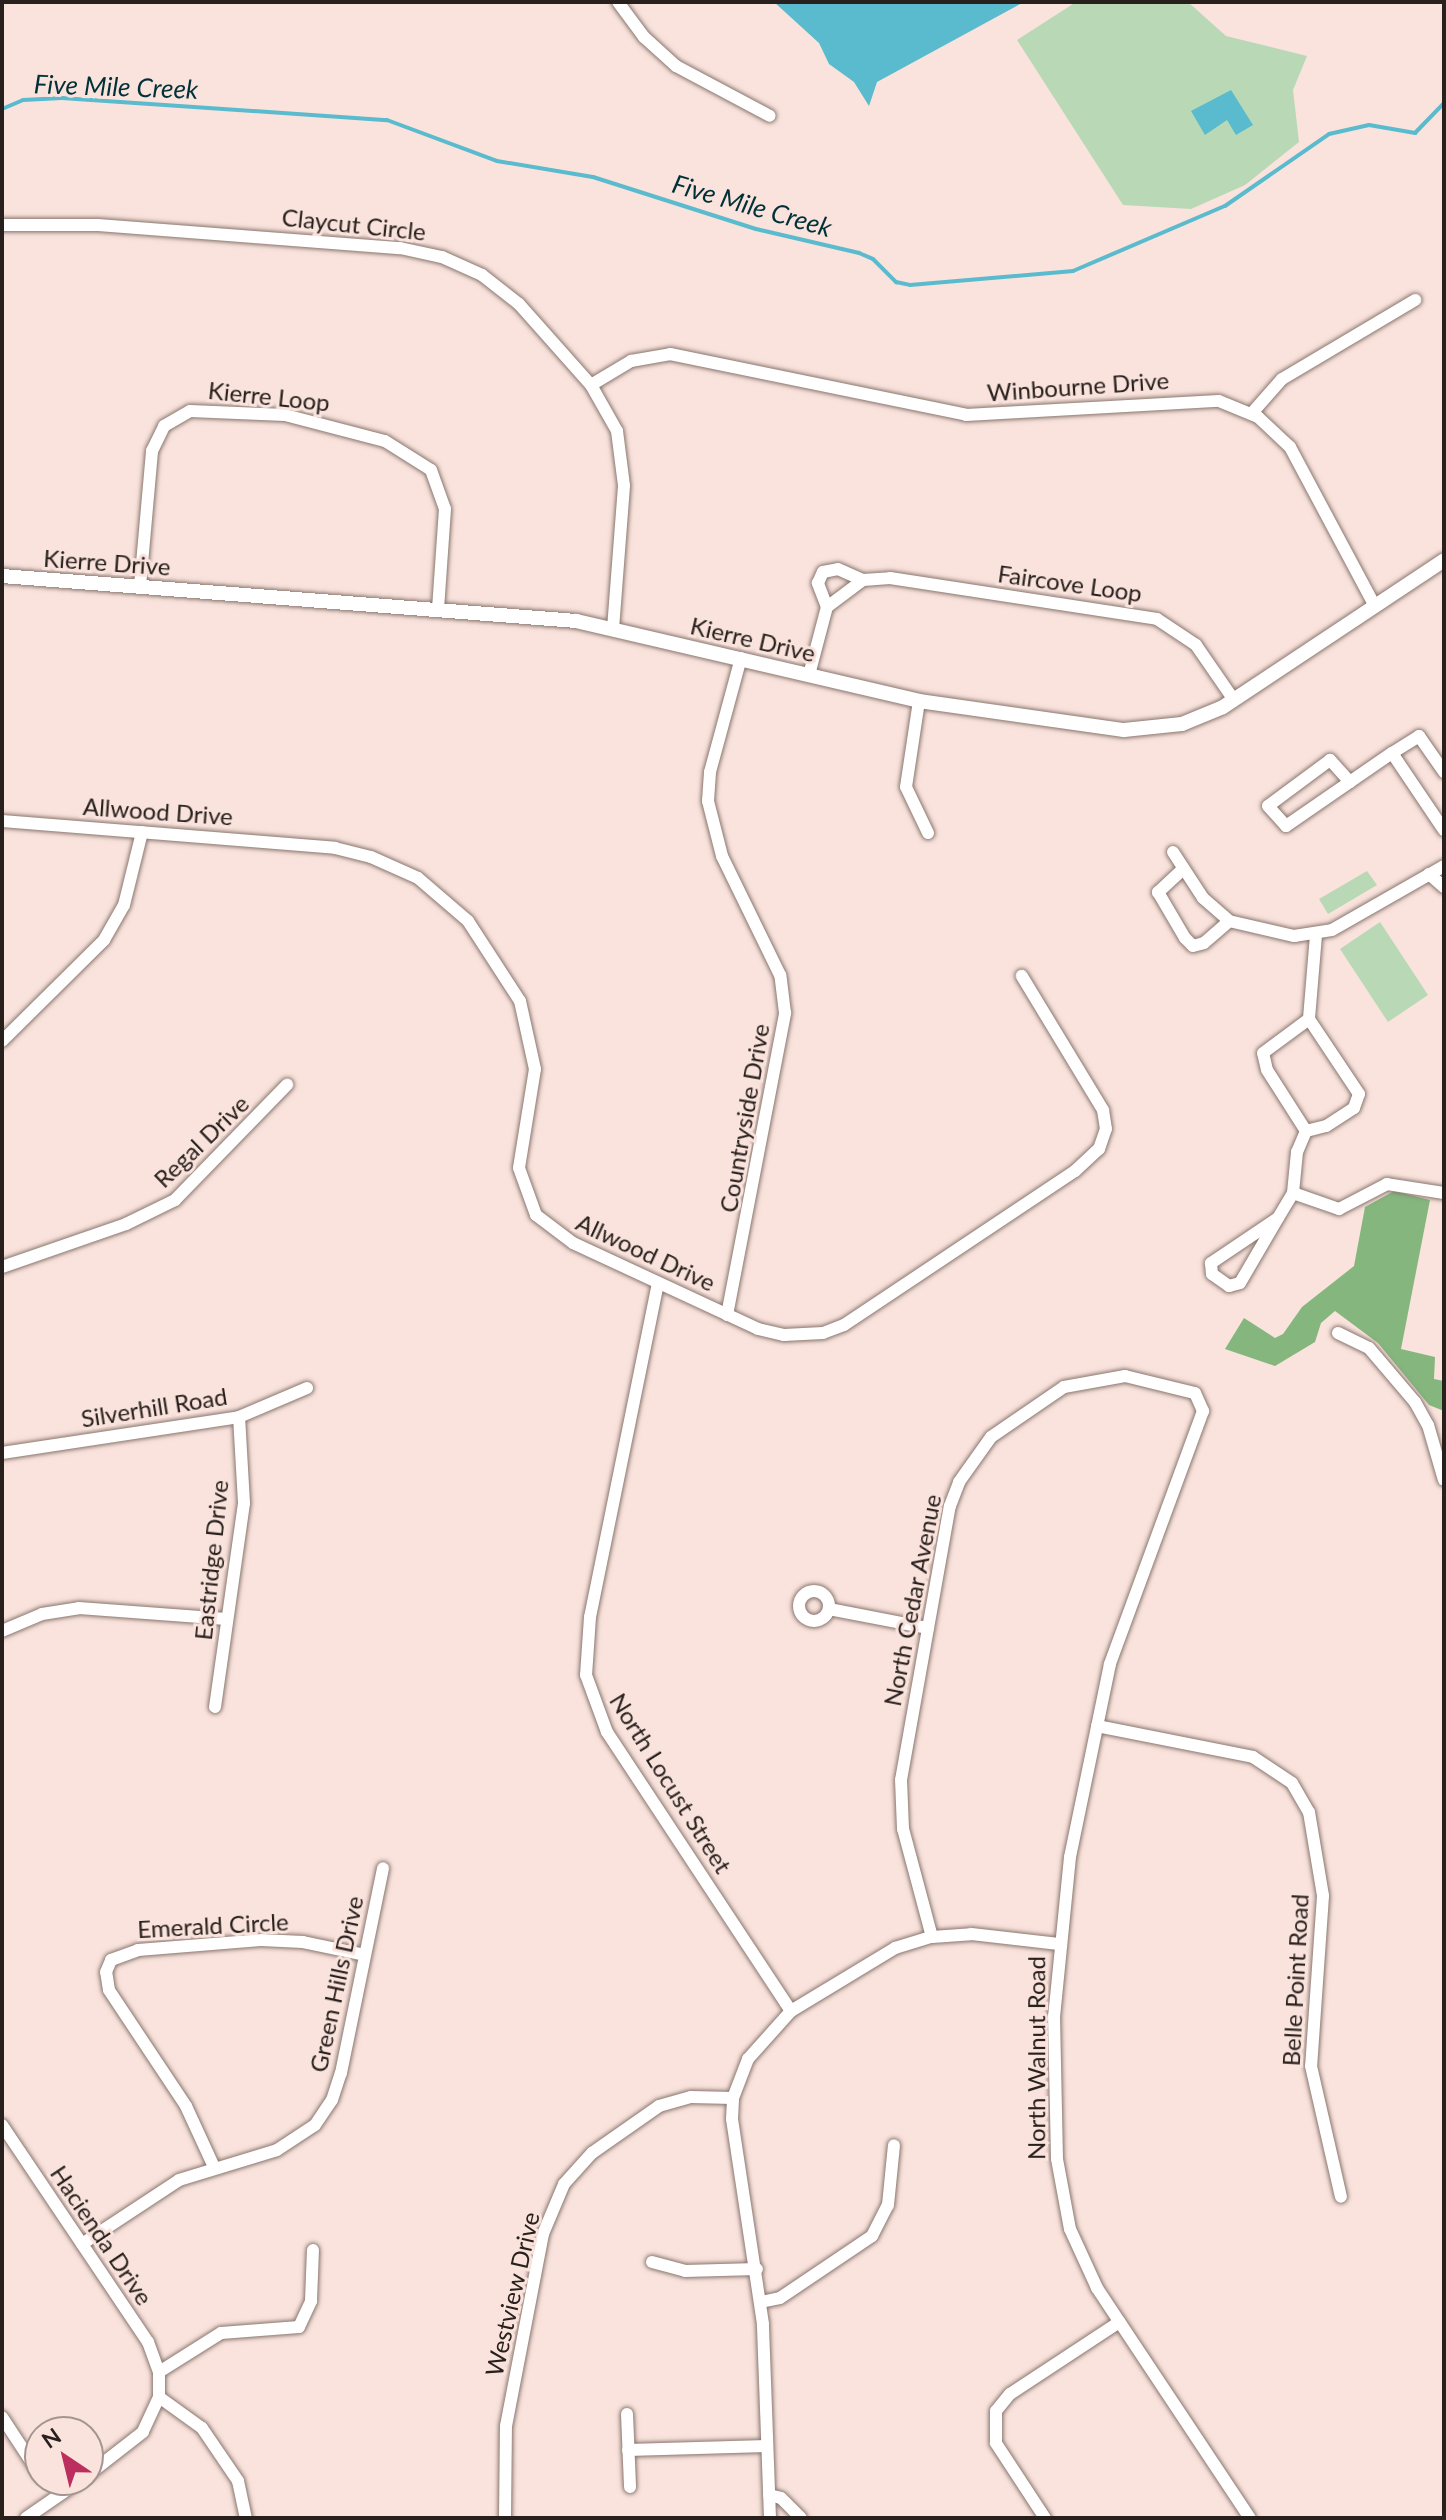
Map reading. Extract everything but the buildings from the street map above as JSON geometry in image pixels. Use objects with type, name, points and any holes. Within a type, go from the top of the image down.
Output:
[{"type":"street","points":[[618,2],[644,37],[676,66],[770,116]]},
{"type":"street","name":"Claycut Circle","points":[[2,225],[98,225],[283,238],[442,257],[507,294],[591,385],[617,431],[624,463],[613,628]]},
{"type":"street","points":[[1252,413],[1282,379],[1415,300]]},
{"type":"street","name":"Winbourne Drive","points":[[591,385],[631,361],[670,354],[966,415],[1016,416],[1191,400],[1219,401],[1252,413],[1273,428],[1295,455],[1375,606]]},
{"type":"street","name":"Kierre Loop","points":[[140,586],[152,451],[164,426],[190,411],[285,415],[385,441],[431,470],[445,509],[438,610]]},
{"type":"street","name":"Kierre Drive","points":[[2,576],[438,610],[613,628],[919,701],[1124,730],[1182,724],[1234,700],[1444,560]]},
{"type":"street","name":"Faircove Loop","points":[[809,675],[827,607],[818,583],[823,572],[838,569],[863,580],[890,578],[1139,612],[1169,624],[1196,645],[1234,700]]},
{"type":"street","points":[[827,607],[863,580]]},
{"type":"street","name":"Countryside Drive","points":[[727,1315],[785,1013],[780,975],[722,856],[710,811],[710,772],[741,658]]},
{"type":"street","points":[[919,701],[906,787],[928,833]]},
{"type":"street","points":[[1350,782],[1330,760],[1268,806],[1286,826],[1419,736],[1444,772]]},
{"type":"street","points":[[1392,753],[1439,811],[1444,830]]},
{"type":"street","name":"Allwood Drive","points":[[2,821],[355,852],[418,878],[452,905],[505,971],[529,1029],[534,1097],[519,1168],[529,1203],[552,1231],[727,1315],[784,1335],[833,1330],[1075,1171],[1099,1149],[1106,1129],[1103,1110],[1022,976]]},
{"type":"street","points":[[2,1040],[104,940],[124,905],[142,832]]},
{"type":"street","points":[[1173,852],[1182,870],[1229,921],[1268,934],[1316,935],[1444,866]]},
{"type":"street","points":[[1182,870],[1158,892],[1185,938],[1193,946],[1204,943],[1229,921]]},
{"type":"street","points":[[1429,874],[1444,887]]},
{"type":"street","points":[[1306,1131],[1326,1126],[1354,1108],[1359,1094],[1309,1019],[1316,935]]},
{"type":"street","points":[[1306,1131],[1267,1070],[1263,1053],[1309,1019]]},
{"type":"street","name":"Regal Drive","points":[[2,1267],[126,1224],[175,1200],[287,1085]]},
{"type":"street","points":[[1278,1218],[1211,1263],[1212,1274],[1229,1286],[1240,1283],[1293,1193],[1297,1152],[1306,1131]]},
{"type":"street","points":[[1293,1193],[1339,1209],[1387,1184],[1444,1193]]},
{"type":"street","name":"North Locust Street","points":[[658,1283],[590,1617],[586,1675],[607,1732],[791,2011]]},
{"type":"street","points":[[1338,1333],[1369,1348],[1415,1402],[1443,1471]]},
{"type":"street","name":"North Cedar Avenue","points":[[932,1937],[901,1805],[904,1752],[950,1506],[968,1466],[991,1437],[1041,1400],[1078,1383],[1125,1376],[1181,1388]]},
{"type":"street","name":"Silverhill Road","points":[[2,1453],[239,1417],[307,1388]]},
{"type":"street","name":"North Walnut Road","points":[[1181,1388],[1201,1398],[1203,1411],[1125,1616],[1097,1726],[1070,1857],[1054,2016],[1059,2180],[1083,2261],[1119,2322],[1250,2518]]},
{"type":"street","name":"Eastridge Drive","points":[[215,1707],[244,1503],[239,1417]]},
{"type":"street","points":[[2,1631],[42,1614],[79,1608],[227,1619]]},
{"type":"street","points":[[829,1609],[928,1628]]},
{"type":"street","name":"Belle Point Road","points":[[1097,1726],[1253,1757],[1292,1783],[1309,1812],[1323,1896],[1311,2066],[1341,2197]]},
{"type":"street","name":"Green Hills Drive","points":[[82,2244],[158,2191],[214,2167],[293,2142],[326,2110],[341,2073],[383,1868]]},
{"type":"street","points":[[770,2518],[761,2302],[733,2134],[733,2098],[753,2051],[791,2011],[870,1961],[932,1937],[987,1934],[1059,1944]]},
{"type":"street","name":"Emerald Circle","points":[[214,2167],[186,2106],[109,1990],[106,1972],[111,1960],[138,1950],[261,1940],[303,1942],[365,1955]]},
{"type":"street","name":"Westview Drive","points":[[505,2518],[506,2426],[543,2234],[564,2184],[592,2153],[659,2106],[691,2097],[733,2098]]},
{"type":"street","name":"Hacienda Drive","points":[[2,2125],[148,2342],[159,2372]]},
{"type":"street","points":[[761,2302],[780,2298],[872,2236],[888,2205],[894,2145]]},
{"type":"street","points":[[104,2463],[138,2438],[159,2397],[159,2372],[221,2333],[299,2327],[311,2301],[313,2250]]},
{"type":"street","points":[[652,2262],[685,2271],[757,2269]]},
{"type":"street","points":[[1045,2518],[1001,2453],[993,2422],[1010,2394],[1119,2322]]},
{"type":"street","points":[[159,2397],[202,2428],[238,2481],[246,2518]]},
{"type":"street","points":[[627,2414],[630,2487]]},
{"type":"street","points":[[2,2417],[24,2451]]},
{"type":"street","points":[[628,2450],[767,2446]]},
{"type":"street","points":[[769,2495],[781,2498],[801,2518]]},
{"type":"street","points":[[36,2515],[58,2496]]},
{"type":"green space","points":[[1076,2],[1188,2],[1226,36],[1307,56],[1293,90],[1299,142],[1245,185],[1191,209],[1123,205],[1017,40]]},
{"type":"green space","points":[[1367,871],[1377,885],[1328,914],[1319,899]]},
{"type":"green space","points":[[1380,922],[1428,995],[1388,1022],[1340,949]]},
{"type":"green space","points":[[1394,1191],[1430,1200],[1401,1349],[1435,1357],[1434,1379],[1444,1381],[1444,1411],[1429,1405],[1378,1343],[1335,1311],[1321,1323],[1315,1342],[1275,1366],[1225,1349],[1244,1318],[1275,1338],[1283,1334],[1302,1307],[1354,1266],[1365,1207]]},
{"type":"water","points":[[774,2],[1024,2],[877,82],[869,106],[854,82],[829,64],[819,43]]},
{"type":"water","points":[[1231,90],[1253,125],[1236,135],[1227,120],[1205,135],[1191,111]]},
{"type":"waterway","name":"Five Mile Creek","points":[[2,109],[23,100],[62,98],[387,120],[497,161],[593,177],[756,229],[859,253],[873,259],[896,282],[910,285],[1073,271],[1225,206],[1329,134],[1369,125],[1415,133],[1444,103]]}]
